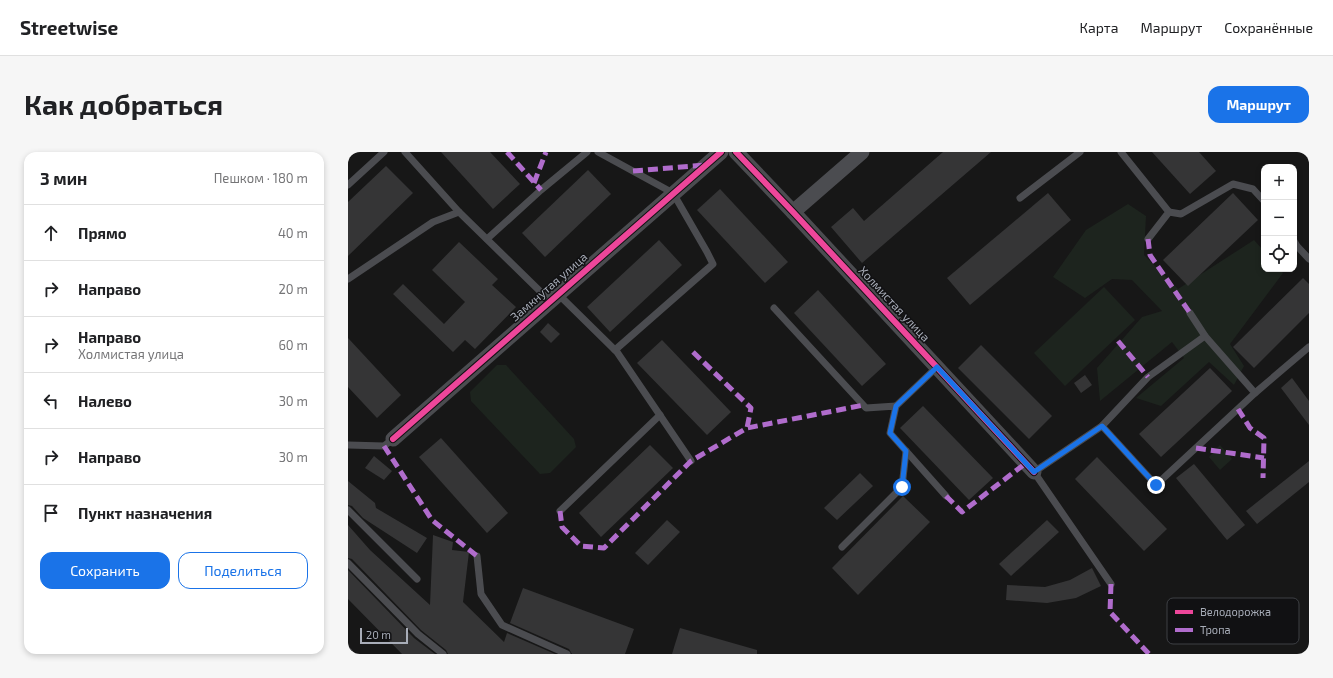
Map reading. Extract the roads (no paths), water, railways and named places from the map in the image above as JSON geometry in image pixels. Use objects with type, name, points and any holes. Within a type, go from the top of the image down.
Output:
[{"type":"street","name":"Замкнутая улица","points":[[393,439],[721,152]]},
{"type":"street","name":"Холмистая улица","points":[[736,152],[1034,472]]},
{"type":"street","points":[[793,212],[862,152]]},
{"type":"lane","points":[[348,185],[384,152]]},
{"type":"lane","points":[[405,152],[459,212],[487,239],[615,350],[691,461]]},
{"type":"lane","points":[[487,239],[541,190],[587,152]]},
{"type":"lane","points":[[598,152],[674,193],[713,264],[615,350]]},
{"type":"lane","points":[[1020,198],[1080,152]]},
{"type":"lane","points":[[1121,152],[1169,212],[1181,214],[1233,184],[1253,189],[1263,200]]},
{"type":"lane","points":[[348,279],[433,222],[459,212]]},
{"type":"lane","points":[[1148,239],[1169,212]]},
{"type":"lane","points":[[1297,246],[1309,259]]},
{"type":"lane","points":[[774,308],[866,408],[896,406]]},
{"type":"lane","points":[[1190,313],[1205,336],[1255,393]]},
{"type":"lane","points":[[1111,584],[1034,472],[1102,426],[1148,377],[1205,336]]},
{"type":"lane","points":[[1102,426],[1156,485],[1255,393],[1309,347]]},
{"type":"lane","points":[[937,367],[896,406],[890,433],[946,496]]},
{"type":"lane","points":[[560,511],[660,415]]},
{"type":"lane","points":[[348,445],[384,446],[393,439]]},
{"type":"lane","points":[[842,547],[902,487],[906,451]]},
{"type":"lane","points":[[348,510],[417,579]]},
{"type":"lane","points":[[477,556],[481,594],[502,625],[567,654]]},
{"type":"lane","points":[[348,563],[418,634],[443,654]]},
{"type":"railway","points":[[348,648],[354,654]]}]
